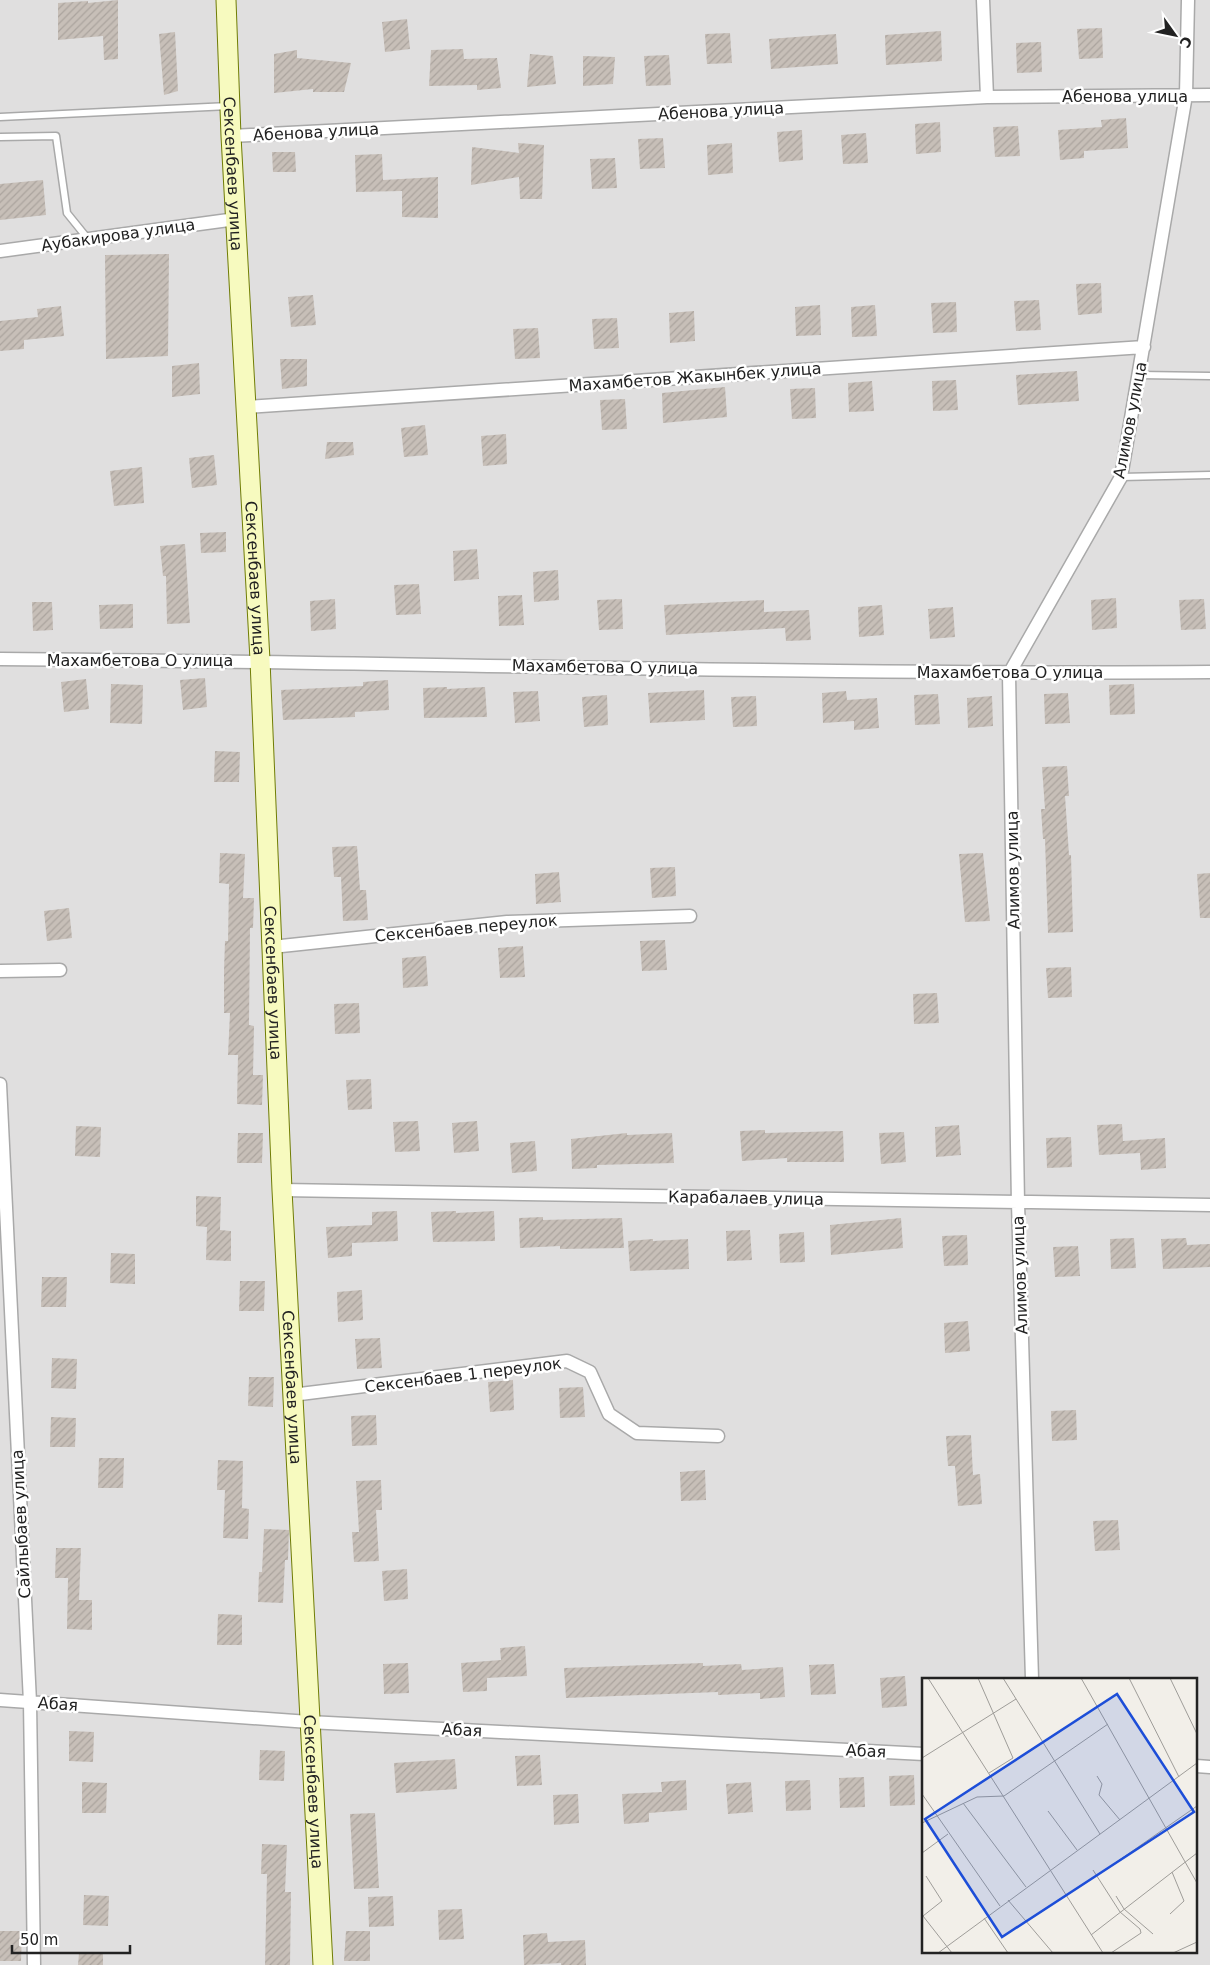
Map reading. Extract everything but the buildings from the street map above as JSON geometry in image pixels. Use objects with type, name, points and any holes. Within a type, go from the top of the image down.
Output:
[{"type":"street","name":"Сексенбаев улица","points":[[226,0],[260,660],[292,1395],[323,1965]]},
{"type":"street","points":[[983,0],[987,97]]},
{"type":"street","name":"Алимов улица","points":[[1032,1678],[1018,1203],[1009,674],[1121,477],[1186,95],[1188,0]]},
{"type":"street","name":"Абенова улица","points":[[232,136],[987,97],[1210,95]]},
{"type":"street","name":"Аубакирова улица","points":[[0,251],[236,219]]},
{"type":"street","name":"Махамбетов Жакынбек улица","points":[[246,407],[1144,348]]},
{"type":"street","name":"Махамбетова О улица","points":[[0,658],[260,660],[1009,674],[1210,672]]},
{"type":"street","name":"Сексенбаев переулок","points":[[272,947],[506,922],[690,916]]},
{"type":"street","points":[[0,971],[60,970]]},
{"type":"street","name":"Сайлыбаев улица","points":[[0,1084],[30,1702],[34,1965]]},
{"type":"street","name":"Карабалаев улица","points":[[282,1190],[1210,1205]]},
{"type":"street","name":"Сексенбаев 1 переулок","points":[[292,1395],[567,1361],[590,1372],[609,1414],[637,1433],[718,1436]]},
{"type":"street","name":"Абая","points":[[0,1700],[309,1722],[922,1754]]},
{"type":"lane","points":[[0,117],[230,106]]},
{"type":"lane","points":[[0,137],[56,136],[67,213],[88,239]]},
{"type":"lane","points":[[1139,375],[1210,376]]},
{"type":"lane","points":[[1121,477],[1210,475]]},
{"type":"shaded area","points":[[0,0],[1210,0],[1210,1965],[0,1965]]}]
